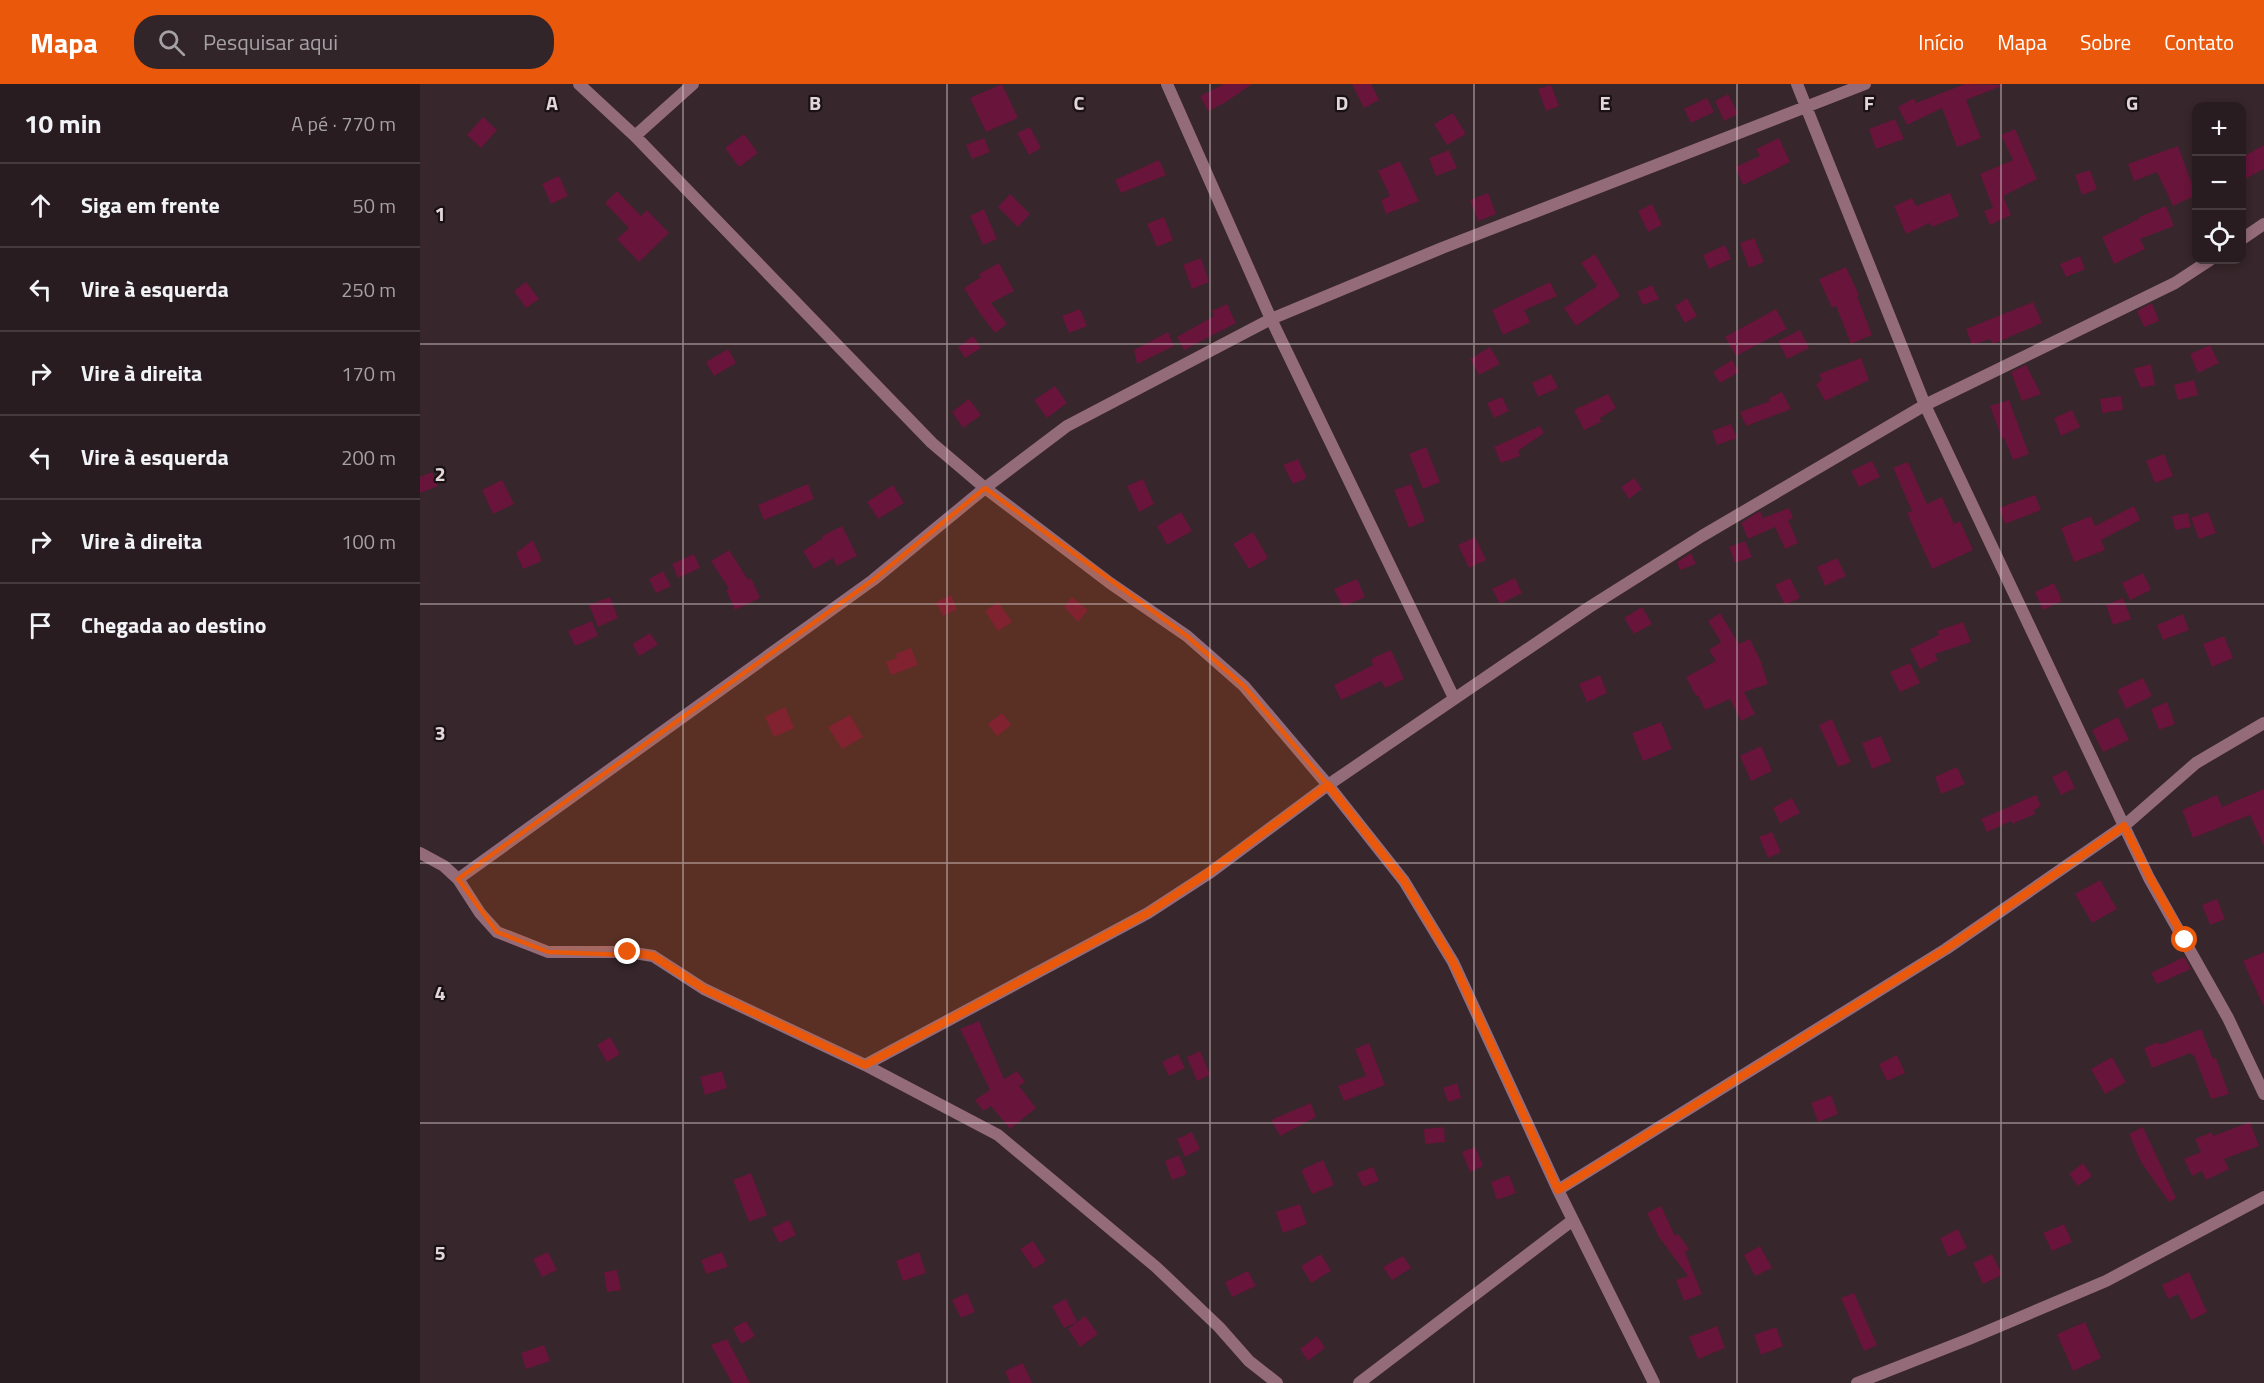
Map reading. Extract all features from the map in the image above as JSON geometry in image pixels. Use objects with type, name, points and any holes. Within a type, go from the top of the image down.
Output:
[{"type":"street","points":[[579,84],[635,136],[932,443],[985,488],[1110,583],[1187,636],[1244,686],[1328,785],[1404,881],[1453,962],[1558,1190],[1654,1383]]},
{"type":"street","points":[[635,136],[693,84]]},
{"type":"street","points":[[1167,84],[1271,319],[1454,698]]},
{"type":"street","points":[[1797,84],[1925,405],[2124,826],[2150,878],[2228,1018],[2264,1094]]},
{"type":"street","points":[[458,879],[873,580],[985,488],[1068,426],[1271,319],[1442,248],[1865,84]]},
{"type":"street","points":[[2246,236],[2264,224]]},
{"type":"street","points":[[865,1065],[1148,913],[1210,872],[1328,785],[1454,698],[1588,608],[1702,536],[1925,405],[2175,283],[2204,264]]},
{"type":"street","points":[[1558,1190],[1946,949],[2124,826],[2196,763],[2264,723]]},
{"type":"street","points":[[420,853],[444,866],[458,879],[480,913],[497,932],[548,952],[628,952],[653,956],[704,989],[865,1065],[998,1136],[1156,1268],[1219,1327],[1249,1361],[1277,1383]]},
{"type":"street","points":[[1857,1383],[1969,1340],[2106,1281],[2264,1197]]},
{"type":"street","points":[[1359,1383],[1573,1220]]},
{"type":"highlighted area","points":[[985,488],[1187,636],[1244,686],[1328,785],[1148,913],[865,1065],[704,989],[653,956],[548,952],[497,932],[458,879],[873,580]]},
{"type":"building","points":[[1002,84],[1018,118],[986,132],[970,98]]},
{"type":"building","points":[[1224,84],[1252,84],[1208,111],[1200,96]]},
{"type":"building","points":[[1352,84],[1371,84],[1379,100],[1364,108]]},
{"type":"building","points":[[1965,84],[2004,85],[1966,100],[1981,138],[1957,147],[1942,108],[1907,125],[1898,107],[1914,98],[1916,103]]},
{"type":"building","points":[[1551,85],[1559,106],[1546,111],[1538,89]]},
{"type":"building","points":[[1728,94],[1738,114],[1724,121],[1715,101]]},
{"type":"building","points":[[1707,98],[1714,112],[1691,123],[1684,109]]},
{"type":"building","points":[[1453,113],[1466,134],[1447,145],[1434,124]]},
{"type":"building","points":[[483,117],[497,130],[481,148],[467,135]]},
{"type":"building","points":[[1895,119],[1904,139],[1876,149],[1869,129]]},
{"type":"building","points":[[1030,127],[1041,148],[1029,155],[1017,133]]},
{"type":"building","points":[[2015,129],[2037,179],[2003,196],[2011,215],[1990,225],[1984,211],[1993,208],[1980,174],[2013,160],[2001,135]]},
{"type":"building","points":[[744,134],[758,153],[739,167],[725,148]]},
{"type":"building","points":[[984,138],[990,152],[972,159],[966,145]]},
{"type":"building","points":[[1779,138],[1790,162],[1743,185],[1735,167],[1760,156],[1756,149]]},
{"type":"building","points":[[2264,145],[2264,169],[2246,178],[2246,156]]},
{"type":"building","points":[[2178,146],[2192,184],[2192,197],[2173,206],[2157,172],[2134,181],[2128,164]]},
{"type":"building","points":[[1449,150],[1457,168],[1436,176],[1429,158]]},
{"type":"building","points":[[1159,160],[1166,175],[1121,193],[1115,180]]},
{"type":"building","points":[[1400,161],[1419,201],[1386,214],[1381,200],[1390,196],[1378,171]]},
{"type":"building","points":[[2090,170],[2097,189],[2082,195],[2075,175]]},
{"type":"building","points":[[559,176],[568,196],[551,204],[542,184]]},
{"type":"building","points":[[617,191],[641,216],[647,210],[669,233],[639,262],[617,239],[629,228],[605,203]]},
{"type":"building","points":[[1488,193],[1496,214],[1478,221],[1470,200]]},
{"type":"building","points":[[1950,193],[1959,216],[1932,227],[1930,223],[1906,234],[1894,206],[1912,198],[1916,206]]},
{"type":"building","points":[[1010,194],[1030,214],[1018,227],[998,207]]},
{"type":"building","points":[[1652,204],[1662,225],[1648,232],[1638,211]]},
{"type":"building","points":[[2166,206],[2174,226],[2140,239],[2145,249],[2114,264],[2102,237],[2139,217]]},
{"type":"building","points":[[984,209],[997,239],[983,245],[970,216]]},
{"type":"building","points":[[1164,217],[1173,240],[1157,247],[1147,224]]},
{"type":"building","points":[[1754,238],[1764,262],[1749,268],[1740,243]]},
{"type":"building","points":[[1725,245],[1731,259],[1709,269],[1703,255]]},
{"type":"building","points":[[1595,254],[1620,296],[1576,326],[1564,308],[1597,286],[1581,263]]},
{"type":"building","points":[[2080,256],[2085,269],[2066,277],[2060,264]]},
{"type":"building","points":[[1201,258],[1209,282],[1192,289],[1183,265]]},
{"type":"building","points":[[999,263],[1014,291],[991,303],[1007,324],[995,333],[964,288],[981,277],[979,274]]},
{"type":"building","points":[[1846,267],[1859,295],[1857,296],[1872,335],[1851,344],[1836,306],[1832,308],[1819,279]]},
{"type":"building","points":[[526,282],[539,299],[526,308],[514,291]]},
{"type":"building","points":[[1550,282],[1557,296],[1524,310],[1530,322],[1503,335],[1492,310]]},
{"type":"building","points":[[1652,285],[1659,299],[1643,305],[1637,292]]},
{"type":"building","points":[[1687,298],[1697,316],[1685,323],[1675,306]]},
{"type":"building","points":[[2033,302],[2042,323],[1993,344],[1990,339],[1972,345],[1966,329]]},
{"type":"building","points":[[2152,303],[2159,321],[2144,327],[2137,311]]},
{"type":"building","points":[[1227,304],[1236,323],[1184,350],[1177,337],[1214,316],[1212,311]]},
{"type":"building","points":[[1080,309],[1087,326],[1069,333],[1062,316]]},
{"type":"building","points":[[1776,309],[1787,329],[1736,356],[1725,337]]},
{"type":"building","points":[[1800,330],[1809,348],[1787,359],[1778,341]]},
{"type":"building","points":[[1168,332],[1174,346],[1137,364],[1134,350]]},
{"type":"building","points":[[973,336],[981,348],[965,358],[958,347]]},
{"type":"building","points":[[2210,345],[2219,363],[2198,373],[2190,354]]},
{"type":"building","points":[[1490,347],[1500,364],[1479,375],[1470,359]]},
{"type":"building","points":[[728,349],[736,363],[714,376],[706,362]]},
{"type":"building","points":[[1861,358],[1869,380],[1825,401],[1816,384],[1822,380],[1819,374]]},
{"type":"building","points":[[1732,360],[1739,372],[1720,383],[1713,372]]},
{"type":"building","points":[[2151,364],[2155,385],[2141,388],[2133,369]]},
{"type":"building","points":[[2026,365],[2041,394],[2022,401],[2011,372]]},
{"type":"building","points":[[1551,374],[1558,388],[1538,397],[1532,383]]},
{"type":"building","points":[[2194,380],[2198,395],[2178,400],[2174,385]]},
{"type":"building","points":[[1055,386],[1067,403],[1047,418],[1034,400]]},
{"type":"building","points":[[1782,392],[1791,409],[1746,426],[1740,412],[1770,401],[1769,398]]},
{"type":"building","points":[[1608,394],[1616,408],[1600,418],[1601,422],[1584,430],[1574,410]]},
{"type":"building","points":[[2121,396],[2123,410],[2102,413],[2100,399]]},
{"type":"building","points":[[1502,397],[1509,411],[1494,418],[1487,403]]},
{"type":"building","points":[[969,399],[981,415],[963,428],[952,412]]},
{"type":"building","points":[[2009,400],[2029,454],[2013,460],[2004,438],[2002,439],[1990,406]]},
{"type":"building","points":[[2072,410],[2080,427],[2061,436],[2054,418]]},
{"type":"building","points":[[1731,424],[1737,438],[1717,445],[1712,431]]},
{"type":"building","points":[[1540,426],[1544,433],[1518,451],[1520,456],[1501,463],[1494,447]]},
{"type":"building","points":[[1426,447],[1440,482],[1423,489],[1409,454]]},
{"type":"building","points":[[2164,454],[2173,476],[2155,483],[2146,461]]},
{"type":"building","points":[[1298,459],[1307,478],[1293,484],[1283,465]]},
{"type":"building","points":[[1872,461],[1880,477],[1859,487],[1851,471]]},
{"type":"building","points":[[1908,462],[1927,504],[1942,497],[1954,524],[1960,521],[1973,550],[1932,569],[1907,513],[1912,511],[1893,468]]},
{"type":"building","points":[[432,472],[438,486],[420,493],[420,477]]},
{"type":"building","points":[[1634,478],[1642,489],[1629,499],[1621,487]]},
{"type":"building","points":[[1143,479],[1154,504],[1139,512],[1127,486]]},
{"type":"building","points":[[502,480],[514,504],[493,514],[482,490]]},
{"type":"building","points":[[808,484],[814,499],[764,520],[758,505]]},
{"type":"building","points":[[1411,484],[1425,521],[1409,528],[1394,490]]},
{"type":"building","points":[[893,485],[904,503],[878,519],[867,502]]},
{"type":"building","points":[[2035,495],[2041,510],[2005,524],[1999,508]]},
{"type":"building","points":[[2134,506],[2140,520],[2101,540],[2105,550],[2074,562],[2061,528],[2091,516],[2095,526]]},
{"type":"building","points":[[1789,508],[1793,518],[1788,520],[1798,543],[1785,549],[1775,527],[1748,539],[1741,523],[1760,511],[1763,518]]},
{"type":"building","points":[[1181,512],[1192,531],[1167,545],[1157,526]]},
{"type":"building","points":[[2208,512],[2216,533],[2199,539],[2191,518]]},
{"type":"building","points":[[2188,513],[2191,527],[2175,530],[2172,516]]},
{"type":"building","points":[[842,526],[857,556],[836,566],[833,558],[814,569],[803,551],[823,538],[822,536]]},
{"type":"building","points":[[1253,532],[1268,558],[1249,569],[1233,544]]},
{"type":"building","points":[[1475,537],[1486,560],[1469,568],[1458,545]]},
{"type":"building","points":[[533,540],[542,561],[523,569],[516,553]]},
{"type":"building","points":[[1745,541],[1752,557],[1735,563],[1729,547]]},
{"type":"building","points":[[729,550],[748,580],[751,578],[760,598],[735,610],[726,590],[729,589],[711,561]]},
{"type":"building","points":[[1691,553],[1696,564],[1680,570],[1677,562]]},
{"type":"building","points":[[694,554],[700,568],[678,578],[672,564]]},
{"type":"building","points":[[1837,558],[1846,576],[1825,586],[1817,567]]},
{"type":"building","points":[[663,571],[671,586],[656,593],[649,579]]},
{"type":"building","points":[[2143,573],[2151,590],[2130,600],[2122,583]]},
{"type":"building","points":[[1515,578],[1522,593],[1500,604],[1492,589]]},
{"type":"building","points":[[1790,578],[1800,598],[1785,605],[1775,585]]},
{"type":"building","points":[[1357,579],[1365,597],[1343,607],[1334,589]]},
{"type":"building","points":[[2054,583],[2062,601],[2043,610],[2035,592]]},
{"type":"building","points":[[951,595],[957,609],[943,616],[936,602]]},
{"type":"building","points":[[610,597],[618,618],[598,627],[589,605]]},
{"type":"building","points":[[1072,597],[1088,610],[1078,622],[1064,607]]},
{"type":"building","points":[[2123,598],[2131,619],[2113,625],[2106,605]]},
{"type":"building","points":[[998,602],[1012,622],[998,631],[985,611]]},
{"type":"building","points":[[1642,607],[1652,624],[1634,634],[1624,618]]},
{"type":"building","points":[[1720,613],[1739,644],[1750,639],[1768,684],[1744,692],[1755,714],[1741,721],[1730,699],[1705,710],[1686,677],[1716,661],[1709,650],[1721,642],[1708,621]]},
{"type":"building","points":[[2183,614],[2189,630],[2163,640],[2157,625]]},
{"type":"building","points":[[592,621],[598,636],[575,646],[568,631]]},
{"type":"building","points":[[1963,622],[1971,642],[1935,654],[1938,660],[1920,669],[1910,649],[1939,635],[1937,631]]},
{"type":"building","points":[[650,633],[658,645],[639,656],[632,644]]},
{"type":"building","points":[[2224,636],[2233,658],[2212,667],[2203,644]]},
{"type":"building","points":[[911,648],[918,665],[891,675],[886,662],[897,658],[896,654]]},
{"type":"building","points":[[1391,650],[1404,679],[1385,688],[1381,681],[1341,700],[1334,685],[1373,665],[1371,659]]},
{"type":"building","points":[[1910,663],[1920,683],[1900,692],[1890,672]]},
{"type":"building","points":[[1600,675],[1607,693],[1587,702],[1579,684]]},
{"type":"building","points":[[2143,678],[2152,696],[2126,709],[2117,690]]},
{"type":"building","points":[[2167,702],[2175,724],[2159,730],[2151,709]]},
{"type":"building","points":[[785,707],[794,728],[774,737],[765,717]]},
{"type":"building","points":[[1002,713],[1011,725],[997,736],[988,724]]},
{"type":"building","points":[[850,715],[863,737],[842,749],[828,727]]},
{"type":"building","points":[[2118,717],[2129,740],[2103,752],[2092,730]]},
{"type":"building","points":[[1832,719],[1851,762],[1838,767],[1819,725]]},
{"type":"building","points":[[1661,722],[1672,749],[1643,761],[1632,733]]},
{"type":"building","points":[[1881,736],[1891,761],[1872,769],[1862,743]]},
{"type":"building","points":[[1761,746],[1772,771],[1751,781],[1740,756]]},
{"type":"building","points":[[1957,767],[1965,784],[1941,794],[1935,777]]},
{"type":"building","points":[[2066,770],[2075,788],[2061,795],[2052,777]]},
{"type":"building","points":[[2264,789],[2264,846],[2250,815],[2193,838],[2182,810],[2217,795],[2222,807]]},
{"type":"building","points":[[2036,795],[2041,806],[2034,810],[2035,814],[2012,824],[2011,821],[1987,832],[1981,819]]},
{"type":"building","points":[[1792,798],[1800,813],[1780,823],[1773,808]]},
{"type":"building","points":[[1772,832],[1781,852],[1768,858],[1759,837]]},
{"type":"building","points":[[2100,880],[2117,909],[2092,923],[2075,894]]},
{"type":"building","points":[[2217,899],[2225,919],[2210,925],[2202,905]]},
{"type":"building","points":[[2264,952],[2264,1007],[2243,961]]},
{"type":"building","points":[[2184,957],[2191,969],[2157,984],[2151,973]]},
{"type":"building","points":[[979,1021],[1004,1079],[1017,1071],[1025,1082],[1019,1086],[1036,1108],[1010,1129],[991,1106],[983,1111],[975,1100],[990,1090],[960,1029]]},
{"type":"building","points":[[2201,1029],[2213,1059],[2216,1058],[2229,1094],[2211,1099],[2194,1055],[2190,1053],[2152,1068],[2144,1048],[2158,1042],[2159,1045]]},
{"type":"building","points":[[610,1037],[620,1054],[607,1062],[597,1045]]},
{"type":"building","points":[[1369,1043],[1385,1085],[1344,1101],[1338,1086],[1366,1076],[1355,1049]]},
{"type":"building","points":[[1200,1051],[1210,1075],[1197,1081],[1187,1057]]},
{"type":"building","points":[[1178,1054],[1185,1068],[1169,1076],[1162,1062]]},
{"type":"building","points":[[1897,1055],[1905,1073],[1887,1081],[1879,1064]]},
{"type":"building","points":[[2112,1057],[2126,1082],[2105,1094],[2091,1069]]},
{"type":"building","points":[[722,1071],[727,1088],[705,1095],[700,1077]]},
{"type":"building","points":[[1457,1083],[1461,1098],[1448,1102],[1443,1088]]},
{"type":"building","points":[[1831,1095],[1838,1114],[1818,1122],[1811,1103]]},
{"type":"building","points":[[1311,1103],[1316,1117],[1280,1136],[1271,1120]]},
{"type":"building","points":[[2250,1122],[2259,1146],[2224,1159],[2229,1169],[2206,1180],[2202,1171],[2192,1176],[2184,1159],[2201,1152],[2195,1139],[2212,1132],[2213,1136]]},
{"type":"building","points":[[1444,1127],[1445,1142],[1425,1144],[1424,1129]]},
{"type":"building","points":[[2143,1127],[2176,1198],[2169,1202],[2141,1162],[2129,1134]]},
{"type":"building","points":[[1192,1132],[1200,1149],[1185,1157],[1177,1139]]},
{"type":"building","points":[[1475,1147],[1483,1166],[1470,1172],[1462,1152]]},
{"type":"building","points":[[1179,1155],[1187,1174],[1172,1180],[1165,1161]]},
{"type":"building","points":[[1323,1160],[1334,1185],[1312,1194],[1301,1170]]},
{"type":"building","points":[[2083,1163],[2092,1176],[2078,1186],[2069,1174]]},
{"type":"building","points":[[1373,1167],[1379,1181],[1363,1187],[1357,1173]]},
{"type":"building","points":[[751,1173],[767,1215],[749,1222],[733,1180]]},
{"type":"building","points":[[1509,1175],[1516,1193],[1497,1200],[1491,1182]]},
{"type":"building","points":[[1300,1204],[1307,1224],[1283,1233],[1276,1212]]},
{"type":"building","points":[[1661,1206],[1675,1236],[1678,1234],[1689,1249],[1685,1252],[1702,1294],[1684,1301],[1676,1280],[1688,1276],[1659,1237],[1647,1213]]},
{"type":"building","points":[[789,1220],[796,1235],[779,1243],[772,1228]]},
{"type":"building","points":[[2064,1224],[2072,1242],[2052,1251],[2043,1233]]},
{"type":"building","points":[[1958,1229],[1967,1248],[1948,1257],[1940,1238]]},
{"type":"building","points":[[1033,1241],[1046,1261],[1034,1269],[1020,1249]]},
{"type":"building","points":[[1760,1246],[1772,1268],[1755,1276],[1744,1255]]},
{"type":"building","points":[[548,1252],[557,1270],[542,1277],[533,1259]]},
{"type":"building","points":[[722,1252],[728,1267],[706,1274],[701,1260]]},
{"type":"building","points":[[919,1252],[926,1273],[903,1281],[896,1261]]},
{"type":"building","points":[[1321,1254],[1331,1271],[1311,1283],[1301,1266]]},
{"type":"building","points":[[1992,1254],[2002,1275],[1983,1284],[1973,1263]]},
{"type":"building","points":[[1403,1256],[1411,1268],[1392,1280],[1383,1267]]},
{"type":"building","points":[[617,1270],[621,1290],[607,1292],[604,1272]]},
{"type":"building","points":[[1248,1271],[1256,1286],[1232,1297],[1225,1282]]},
{"type":"building","points":[[2189,1272],[2207,1312],[2191,1320],[2178,1294],[2168,1299],[2162,1285]]},
{"type":"building","points":[[967,1293],[975,1312],[961,1318],[952,1300]]},
{"type":"building","points":[[1854,1293],[1877,1345],[1864,1351],[1841,1298]]},
{"type":"building","points":[[1066,1299],[1077,1322],[1064,1328],[1052,1306]]},
{"type":"building","points":[[1085,1316],[1098,1334],[1080,1347],[1068,1329]]},
{"type":"building","points":[[746,1321],[755,1336],[741,1344],[733,1328]]},
{"type":"building","points":[[2085,1322],[2101,1358],[2073,1371],[2057,1334]]},
{"type":"building","points":[[1717,1326],[1725,1348],[1698,1359],[1689,1337]]},
{"type":"building","points":[[1776,1327],[1783,1346],[1761,1355],[1754,1335]]},
{"type":"building","points":[[1317,1336],[1325,1348],[1308,1361],[1300,1349]]},
{"type":"building","points":[[727,1339],[750,1383],[732,1383],[711,1345]]},
{"type":"building","points":[[544,1345],[550,1361],[526,1369],[521,1353]]},
{"type":"building","points":[[1023,1363],[1032,1383],[1010,1383],[1005,1371]]},
{"type":"route","points":[[628,952],[653,956],[704,989],[865,1065],[1148,913],[1210,872],[1328,785],[1404,881],[1453,962],[1558,1190],[1946,949],[2124,826],[2185,940]]}]
